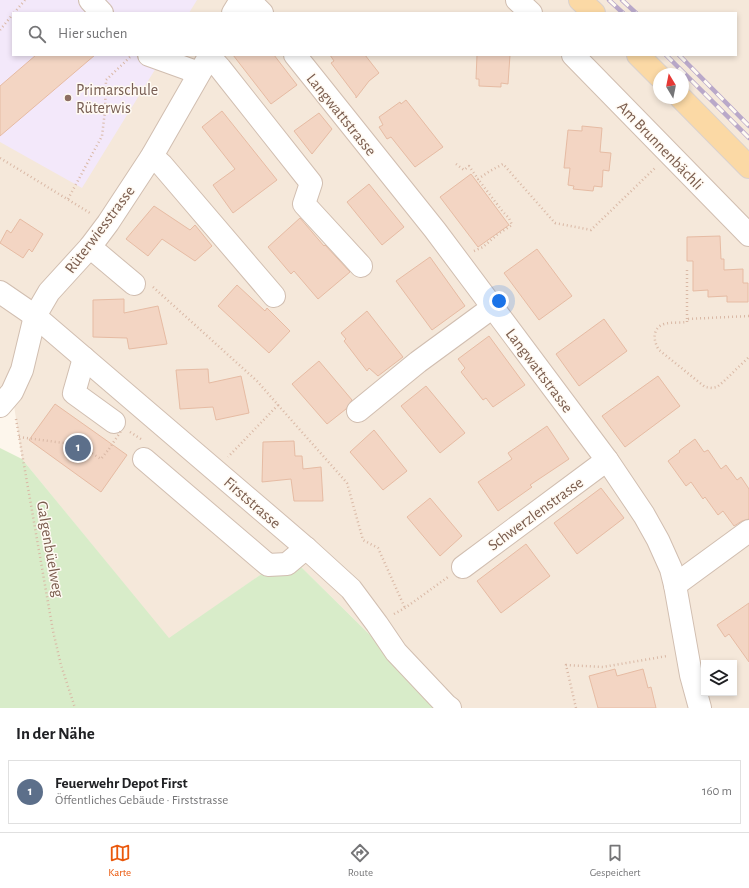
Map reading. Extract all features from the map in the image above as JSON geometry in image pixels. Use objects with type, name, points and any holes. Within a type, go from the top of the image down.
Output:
[{"type":"main road","points":[[580,0],[593,12]]},
{"type":"main road","points":[[639,56],[653,70]]},
{"type":"main road","points":[[687,104],[749,167]]},
{"type":"street","points":[[90,0],[101,12]]},
{"type":"street","points":[[518,0],[530,12]]},
{"type":"street","points":[[237,4],[259,12]]},
{"type":"street","points":[[157,56],[206,62],[220,68],[311,183],[304,204],[361,266]]},
{"type":"street","name":"Langwattstrasse","points":[[296,56],[458,260],[607,460],[644,514],[671,569],[691,675],[700,708]]},
{"type":"street","name":"Am Brunnenbächli","points":[[574,56],[749,235]]},
{"type":"street","name":"Rüterwiesstrasse","points":[[6,399],[22,370],[35,316],[49,292],[90,247],[108,223],[152,156],[206,62]]},
{"type":"street","points":[[152,156],[162,165],[274,296]]},
{"type":"street","points":[[90,247],[134,284]]},
{"type":"street","name":"Firststrasse","points":[[0,292],[35,316],[216,470],[351,589],[378,624],[396,652],[450,708]]},
{"type":"street","points":[[358,411],[418,362],[493,307]]},
{"type":"street","points":[[84,358],[74,393],[118,427]]},
{"type":"street","points":[[144,459],[268,565],[287,564],[306,548]]},
{"type":"street","name":"Schwerzlenstrasse","points":[[463,566],[607,460]]},
{"type":"street","points":[[675,585],[749,531]]},
{"type":"path","points":[[15,12],[25,0]]},
{"type":"path","points":[[0,30],[12,15]]},
{"type":"path","points":[[68,200],[102,136],[105,111],[106,80],[131,56]]},
{"type":"path","points":[[478,179],[503,164],[555,223],[590,230],[669,154]]},
{"type":"path","points":[[0,158],[108,223]]},
{"type":"path","points":[[456,164],[464,170],[469,166],[509,218],[512,225],[498,234],[483,247],[468,252],[458,260]]},
{"type":"path","points":[[687,270],[687,319]]},
{"type":"path","points":[[134,284],[145,280],[257,381],[347,483],[363,540],[378,548],[405,608]]},
{"type":"path","points":[[749,316],[687,319],[687,322],[665,323],[659,327],[654,334],[655,344],[659,350],[705,387],[717,387],[749,357]]},
{"type":"path","name":"Galgenbüelweg","points":[[6,399],[19,437],[61,665],[75,708]]},
{"type":"path","points":[[216,470],[278,405]]},
{"type":"path","points":[[19,437],[79,444],[101,459],[109,449],[118,427]]},
{"type":"path","points":[[378,624],[405,608],[463,566]]},
{"type":"path","points":[[576,708],[566,665],[604,667],[687,652]]},
{"type":"shaded area","points":[[0,0],[749,0],[749,708],[444,708],[289,555],[169,639],[22,459],[12,392],[0,406]]},
{"type":"shaded area","name":"Primarschule Rüterwis","points":[[0,0],[197,0],[190,12],[12,12],[12,56],[163,56],[82,188],[0,142]]},
{"type":"green space","points":[[0,448],[22,459],[169,638],[289,555],[444,708],[0,708]]},
{"type":"building","points":[[35,56],[94,56],[0,136],[0,86]]},
{"type":"building","points":[[234,56],[275,56],[297,85],[271,104]]},
{"type":"building","points":[[331,56],[366,56],[379,73],[369,81],[356,98],[331,63],[334,61]]},
{"type":"building","points":[[477,56],[510,56],[508,84],[501,83],[501,87],[479,86],[479,79],[476,79]]},
{"type":"building","points":[[406,100],[443,147],[415,167],[391,137],[387,139],[379,127],[383,125],[379,117],[400,102],[401,104]]},
{"type":"building","points":[[222,111],[277,180],[233,213],[213,185],[235,169],[202,127]]},
{"type":"building","points":[[319,113],[332,129],[312,154],[294,131]]},
{"type":"building","points":[[582,126],[602,128],[600,152],[611,153],[609,171],[603,170],[602,187],[594,186],[593,191],[573,189],[574,186],[568,185],[570,168],[564,168],[568,130],[582,131]]},
{"type":"building","points":[[471,174],[509,225],[478,247],[440,197]]},
{"type":"building","points":[[369,184],[404,227],[382,245],[347,202]]},
{"type":"building","points":[[154,206],[190,230],[195,225],[212,246],[195,261],[162,239],[148,256],[126,239]]},
{"type":"building","points":[[300,218],[324,246],[325,245],[350,272],[318,299],[294,271],[291,274],[268,247]]},
{"type":"building","points":[[20,219],[43,234],[32,252],[29,249],[23,258],[0,243],[7,230],[11,233]]},
{"type":"building","points":[[720,236],[721,259],[724,259],[724,270],[743,269],[743,283],[748,283],[748,302],[727,302],[727,296],[708,297],[708,290],[693,291],[693,261],[687,261],[687,237]]},
{"type":"building","points":[[537,249],[572,296],[539,320],[504,273]]},
{"type":"building","points":[[430,257],[465,306],[432,330],[396,281]]},
{"type":"building","points":[[237,285],[265,311],[267,308],[290,331],[269,353],[218,306]]},
{"type":"building","points":[[124,299],[124,313],[158,306],[167,344],[129,349],[127,338],[93,337],[93,300]]},
{"type":"building","points":[[367,311],[403,357],[378,376],[369,368],[367,371],[344,341],[346,339],[341,333]]},
{"type":"building","points":[[604,319],[627,351],[579,386],[556,354]]},
{"type":"building","points":[[489,336],[525,385],[493,407],[486,398],[483,400],[461,372],[465,368],[458,359]]},
{"type":"building","points":[[319,361],[352,400],[346,409],[327,424],[292,384]]},
{"type":"building","points":[[208,369],[209,383],[241,376],[249,413],[216,420],[213,407],[180,409],[176,370]]},
{"type":"building","points":[[658,376],[680,406],[625,447],[602,416]]},
{"type":"building","points":[[426,386],[465,433],[440,453],[401,406]]},
{"type":"building","points":[[55,404],[127,455],[101,492],[29,440]]},
{"type":"building","points":[[547,426],[569,459],[530,485],[532,487],[498,511],[478,482],[512,459],[508,453]]},
{"type":"building","points":[[374,430],[407,471],[383,490],[350,452]]},
{"type":"building","points":[[695,439],[704,452],[708,450],[721,469],[726,465],[737,480],[741,477],[749,489],[749,519],[734,526],[723,511],[718,515],[705,497],[703,499],[691,482],[686,486],[668,461]]},
{"type":"building","points":[[294,441],[295,456],[302,456],[303,469],[321,467],[323,501],[294,501],[291,479],[262,482],[263,442]]},
{"type":"building","points":[[601,488],[624,518],[577,554],[554,523]]},
{"type":"building","points":[[430,498],[462,536],[440,556],[407,517]]},
{"type":"building","points":[[526,544],[550,576],[501,613],[477,581]]},
{"type":"building","points":[[749,603],[749,662],[729,634],[725,637],[717,625]]},
{"type":"building","points":[[615,669],[617,676],[643,669],[648,688],[651,687],[656,708],[598,708],[589,676]]},
{"type":"railway","points":[[609,0],[622,12]]},
{"type":"railway","points":[[622,0],[635,12]]},
{"type":"railway","points":[[667,56],[749,138]]},
{"type":"railway","points":[[680,56],[749,126]]},
{"type":"place","name":"Primarschule Rüterwis","points":[[68,98]]},
{"type":"place","name":"Feuerwehr Depot First","points":[[78,448]]}]
